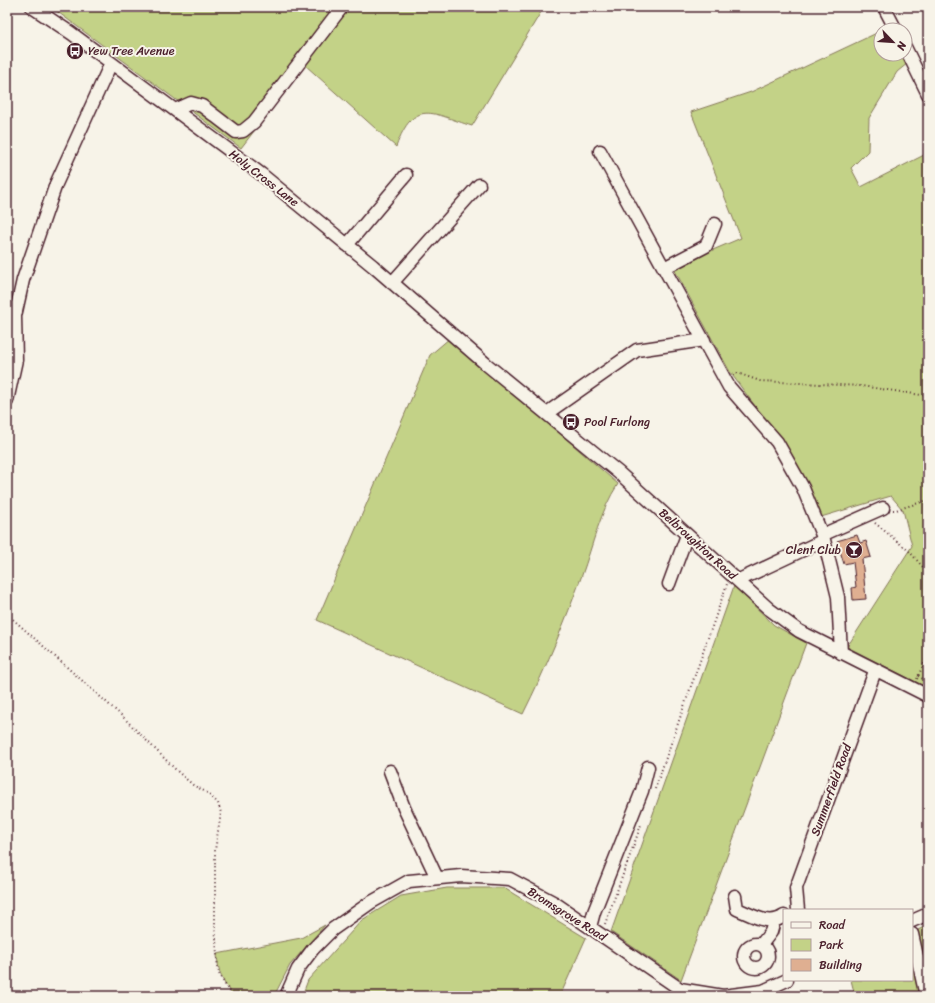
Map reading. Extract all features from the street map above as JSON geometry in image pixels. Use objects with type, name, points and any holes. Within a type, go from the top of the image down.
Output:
[{"type":"street","points":[[176,110],[191,103],[202,106],[236,132],[244,131],[254,122],[342,7]]},
{"type":"street","points":[[884,7],[892,22]]},
{"type":"street","name":"Holy Cross Lane","points":[[34,8],[176,110],[261,174],[347,245],[486,364]]},
{"type":"street","points":[[912,62],[928,94]]},
{"type":"street","points":[[7,401],[16,360],[15,316],[23,280],[56,184],[111,63]]},
{"type":"street","points":[[600,151],[729,387],[777,442],[803,488],[823,538],[838,597],[841,653]]},
{"type":"street","points":[[347,245],[406,175]]},
{"type":"street","points":[[392,283],[478,185]]},
{"type":"street","points":[[664,268],[706,246],[715,224]]},
{"type":"street","points":[[547,413],[637,350],[704,340]]},
{"type":"street","name":"Belbroughton Road","points":[[486,364],[619,473],[735,577],[768,609],[800,631],[928,696]]},
{"type":"street","points":[[735,577],[823,538],[883,508]]},
{"type":"street","points":[[669,584],[687,535]]},
{"type":"street","name":"Summerfield Road","points":[[796,909],[796,888],[875,670]]},
{"type":"street","points":[[590,927],[594,912],[642,791],[648,767]]},
{"type":"street","points":[[390,771],[404,808],[437,878]]},
{"type":"street","name":"Bromsgrove Road","points":[[286,996],[298,969],[313,949],[333,929],[370,903],[409,881],[461,876],[510,879],[553,902],[680,989],[723,996],[763,991],[785,981]]},
{"type":"street","points":[[735,896],[737,909],[770,922],[779,919]]},
{"type":"street","points":[[913,921],[928,914]]},
{"type":"street","points":[[761,945],[779,919]]},
{"type":"street","points":[[913,938],[926,996]]},
{"type":"path","points":[[725,378],[737,373],[760,381],[861,386],[928,396]]},
{"type":"path","points":[[883,508],[896,510],[928,500]]},
{"type":"path","points":[[872,513],[876,525],[909,551],[928,573]]},
{"type":"path","points":[[652,796],[720,602],[735,577]]},
{"type":"path","points":[[7,614],[122,716],[177,771],[193,785],[206,792],[218,803],[222,813],[215,850],[215,922],[218,972],[227,988],[234,996]]},
{"type":"path","points":[[913,689],[928,654]]},
{"type":"path","points":[[918,676],[928,682]]},
{"type":"path","points":[[601,935],[642,825]]},
{"type":"green space","points":[[51,7],[541,7],[541,12],[472,126],[436,114],[426,113],[418,115],[410,121],[403,131],[396,147],[305,65],[241,148]]},
{"type":"green space","points":[[873,35],[873,62],[908,63],[897,72],[869,118],[868,151],[851,168],[861,187],[928,153],[928,688],[847,647],[912,546],[903,510],[891,496],[821,517],[794,459],[730,372],[673,267],[741,238],[691,112],[751,92]]},
{"type":"green space","points":[[450,338],[618,484],[606,505],[562,628],[523,714],[317,620],[430,355]]},
{"type":"green space","points":[[734,586],[774,625],[806,643],[681,980],[611,932]]},
{"type":"green space","points":[[447,888],[504,888],[586,938],[560,996],[302,996],[308,980],[362,920],[401,896]]},
{"type":"green space","points":[[325,925],[290,965],[274,996],[234,996],[226,986],[218,966],[217,954],[301,938]]},
{"type":"green space","points":[[928,925],[928,996],[855,996],[851,981],[913,981],[913,932]]},
{"type":"building","name":"Clent Club","points":[[857,535],[860,543],[866,541],[871,557],[862,559],[866,599],[853,600],[852,588],[856,587],[853,562],[844,564],[837,541]]},
{"type":"place","name":"Yew Tree Avenue","points":[[75,51]]},
{"type":"place","name":"Pool Furlong","points":[[571,422]]},
{"type":"place","name":"Clent Club","points":[[854,550]]}]
